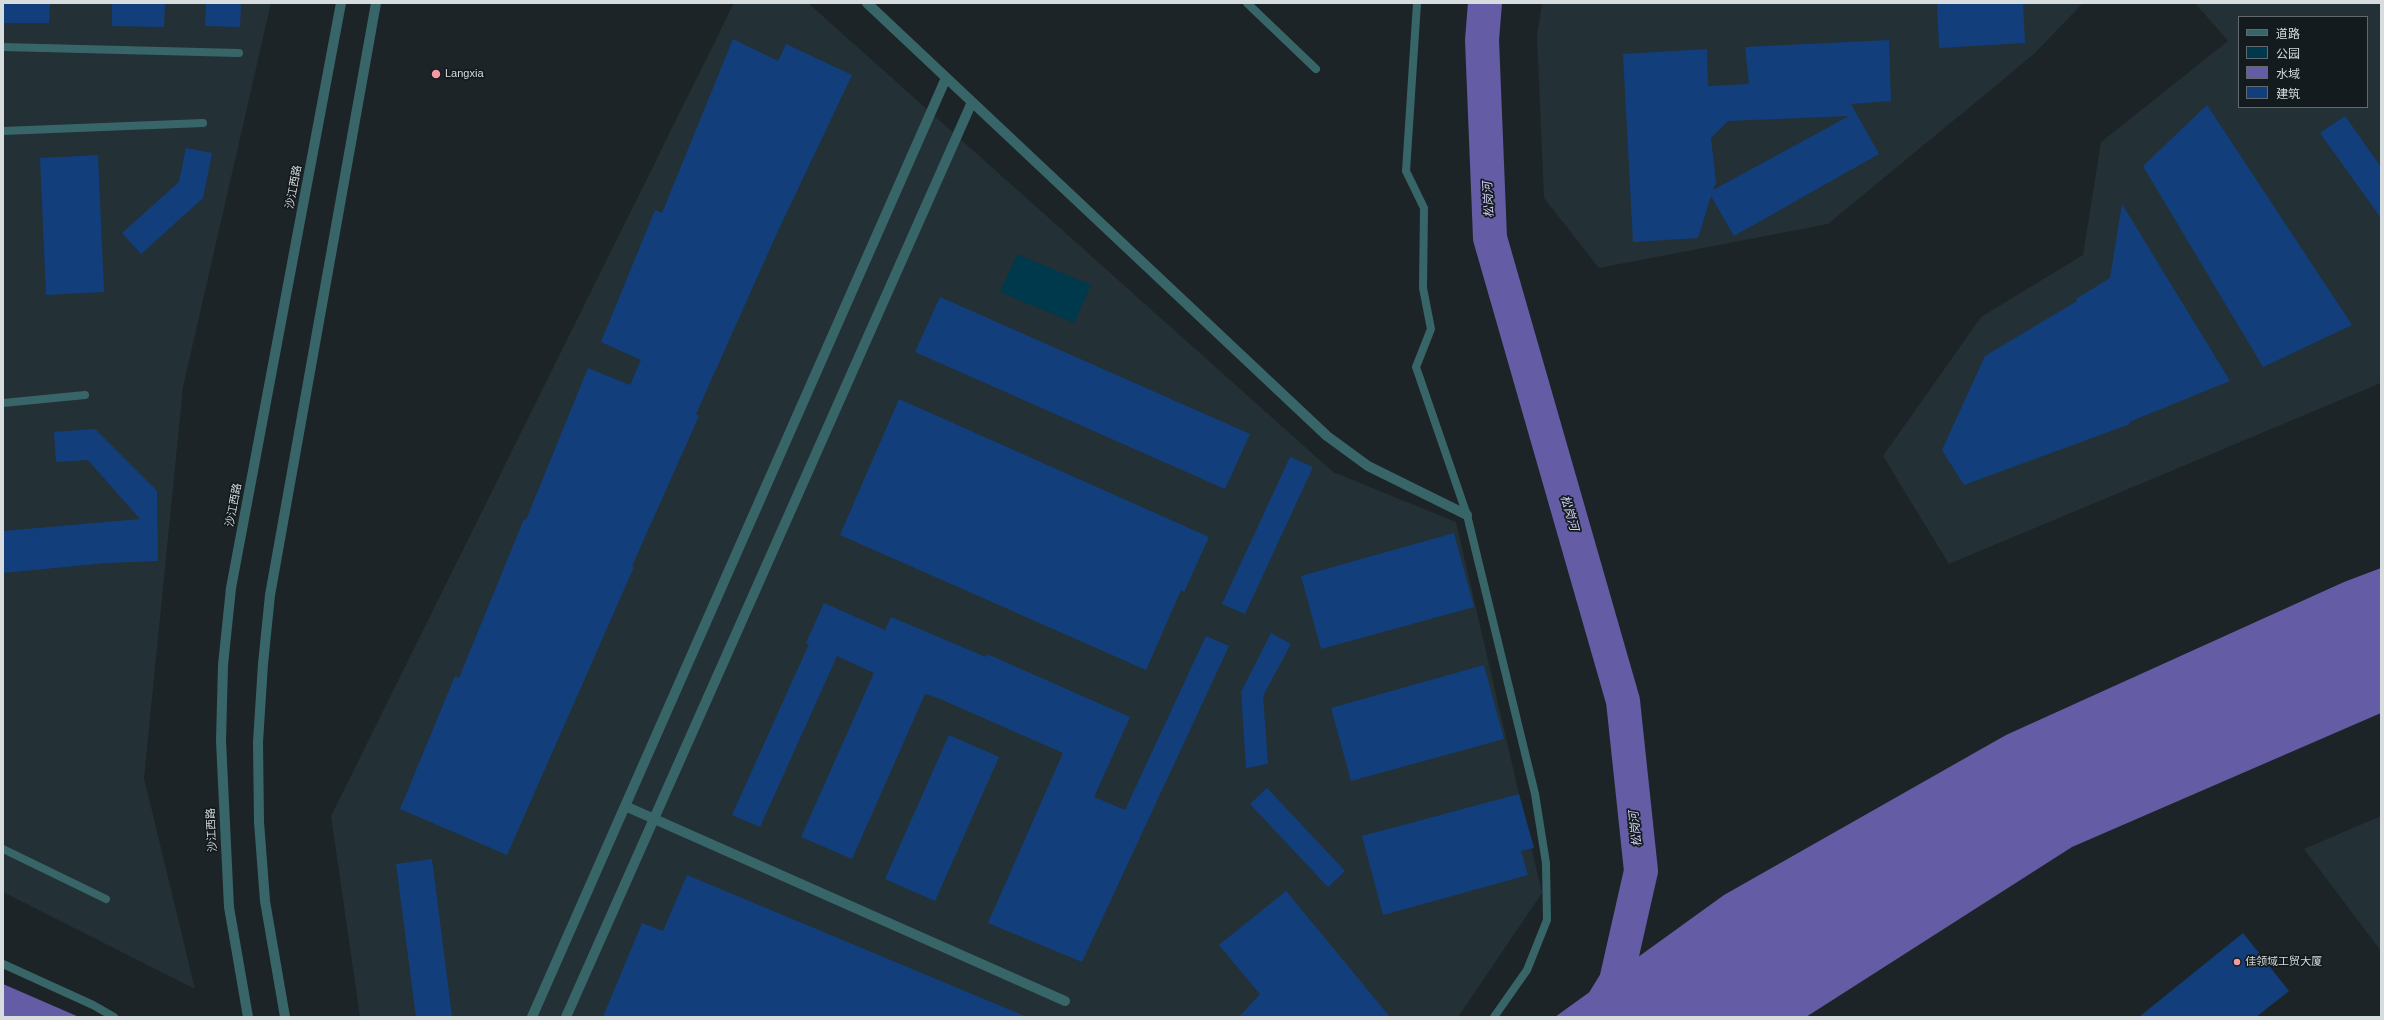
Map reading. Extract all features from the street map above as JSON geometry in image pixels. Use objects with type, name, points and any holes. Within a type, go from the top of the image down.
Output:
[{"type":"street","name":"沙江西路","points":[[248,1017],[229,906],[221,740],[223,665],[231,588],[341,3]]},
{"type":"street","points":[[285,1017],[265,901],[259,822],[258,742],[263,664],[270,595],[376,3]]},
{"type":"street","points":[[867,3],[1327,436],[1368,466],[1467,515]]},
{"type":"street","points":[[532,1017],[946,78]]},
{"type":"street","points":[[566,1017],[972,102]]},
{"type":"street","points":[[625,806],[1065,1001]]},
{"type":"lane","points":[[1247,3],[1316,69]]},
{"type":"lane","points":[[1417,3],[1406,171],[1424,208],[1423,288],[1431,330],[1416,367],[1467,515],[1535,794],[1546,863],[1547,920],[1527,970],[1494,1017]]},
{"type":"lane","points":[[3,47],[239,53]]},
{"type":"lane","points":[[3,131],[203,124]]},
{"type":"lane","points":[[3,403],[85,395]]},
{"type":"lane","points":[[3,849],[106,899]]},
{"type":"lane","points":[[3,964],[93,1005],[114,1017]]},
{"type":"shaded area","points":[[3,3],[271,3],[183,387],[144,778],[195,989],[3,892]]},
{"type":"shaded area","points":[[734,3],[808,3],[1333,472],[1456,522],[1542,893],[1458,1017],[360,1017],[331,816]]},
{"type":"shaded area","points":[[1542,3],[2083,3],[2034,54],[1828,224],[1599,268],[1544,198],[1537,36]]},
{"type":"shaded area","points":[[2195,3],[2381,3],[2381,383],[1949,564],[1883,456],[1981,317],[2083,255],[2101,142],[2228,41]]},
{"type":"shaded area","points":[[2381,816],[2381,951],[2304,849]]},
{"type":"green space","points":[[1017,254],[1091,285],[1074,323],[1000,292]]},
{"type":"water","points":[[2381,568],[2381,713],[2072,847],[1806,1017],[1555,1017],[1724,895],[2006,735],[2344,582]]},
{"type":"water","points":[[3,984],[79,1017],[3,1017]]},
{"type":"building","points":[[3,3],[50,3],[49,23],[3,23]]},
{"type":"building","points":[[112,3],[165,3],[164,27],[112,26]]},
{"type":"building","points":[[206,3],[241,3],[240,27],[205,26]]},
{"type":"building","points":[[1937,3],[2023,3],[2025,43],[1939,48]]},
{"type":"building","points":[[733,39],[778,61],[786,44],[852,75],[777,233],[696,414],[699,416],[632,566],[634,567],[507,855],[400,809],[455,676],[459,678],[588,368],[630,385],[641,360],[601,342],[655,210],[662,213]]},
{"type":"building","points":[[1889,40],[1891,101],[1851,104],[1879,154],[1734,236],[1711,196],[1698,238],[1633,242],[1623,54],[1707,49],[1708,86],[1749,84],[1745,47]],"holes":[[[1849,116],[1713,190],[1716,183],[1711,138],[1728,121]]]},
{"type":"building","points":[[2207,105],[2352,325],[2263,367],[2143,166]]},
{"type":"building","points":[[2345,116],[2381,167],[2381,218],[2320,133]]},
{"type":"building","points":[[186,148],[212,153],[203,198],[141,254],[122,233],[179,182]]},
{"type":"building","points":[[98,155],[104,292],[46,295],[40,158]]},
{"type":"building","points":[[2122,204],[2230,381],[2129,422],[2130,424],[1964,485],[1942,450],[1985,356],[2077,301],[2076,299],[2110,278]]},
{"type":"building","points":[[940,297],[1250,434],[1225,489],[915,352]]},
{"type":"building","points":[[899,399],[1209,537],[1184,592],[1181,590],[1146,670],[840,535]]},
{"type":"building","points":[[95,429],[157,491],[158,561],[106,563],[3,573],[3,531],[140,519],[88,460],[56,462],[54,432]]},
{"type":"building","points":[[1290,457],[1313,467],[1245,614],[1222,604]]},
{"type":"building","points":[[1454,533],[1474,607],[1321,649],[1301,576]]},
{"type":"building","points":[[824,603],[885,630],[891,617],[986,657],[987,654],[1130,717],[1094,797],[1125,810],[1206,636],[1229,646],[1082,962],[988,923],[1063,753],[938,698],[925,694],[852,859],[801,837],[874,673],[837,656],[760,827],[732,815],[809,644],[806,643]]},
{"type":"building","points":[[1271,633],[1291,644],[1263,696],[1268,764],[1246,768],[1241,692]]},
{"type":"building","points":[[1484,665],[1504,739],[1351,781],[1331,708]]},
{"type":"building","points":[[949,735],[999,757],[935,901],[885,879]]},
{"type":"building","points":[[1267,788],[1345,871],[1328,887],[1250,804]]},
{"type":"building","points":[[1519,794],[1534,848],[1521,851],[1528,875],[1383,915],[1362,836]]},
{"type":"building","points":[[432,859],[452,1016],[416,1017],[396,864]]},
{"type":"building","points":[[687,875],[1027,1017],[603,1017],[642,923],[663,931]]},
{"type":"building","points":[[1286,891],[1390,1017],[1239,1017],[1260,994],[1219,945]]},
{"type":"building","name":"佳领域工贸大厦","points":[[2243,933],[2289,991],[2256,1017],[2139,1017]]},
{"type":"waterway","name":"松岗河","points":[[1485,3],[1482,40],[1490,238],[1623,701],[1641,871],[1616,981],[1594,1017]]},
{"type":"place","name":"Langxia","points":[[436,74]]},
{"type":"place","name":"佳领域工贸大厦","points":[[2237,962]]}]
